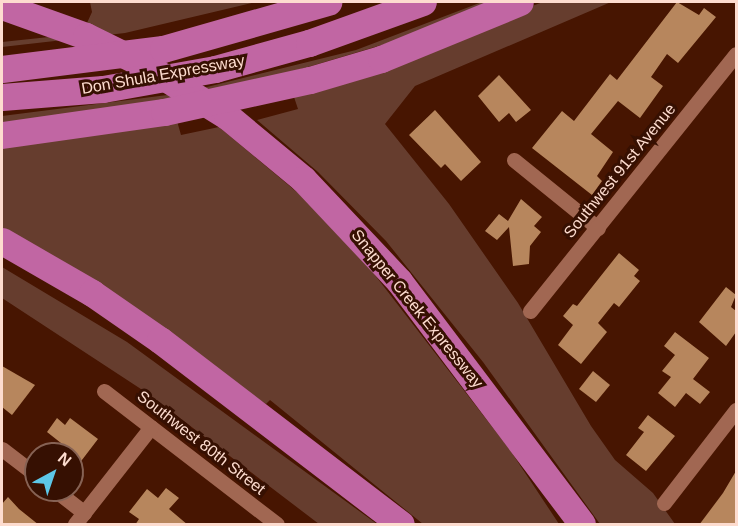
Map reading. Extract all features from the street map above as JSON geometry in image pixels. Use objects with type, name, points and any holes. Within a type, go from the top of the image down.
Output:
[{"type":"highway","name":"Don Shula Expressway","points":[[2,69],[163,49],[328,2]]},
{"type":"highway","name":"Don Shula Expressway","points":[[2,96],[103,89],[215,69],[309,43],[423,2]]},
{"type":"highway","points":[[2,135],[184,108],[381,59],[520,2]]},
{"type":"highway","name":"Snapper Creek Expressway","points":[[14,10],[143,64],[227,116],[303,179],[371,247],[449,344],[582,525]]},
{"type":"highway","points":[[2,241],[92,293],[160,340],[401,525]]},
{"type":"street","name":"Southwest 91st Avenue","points":[[530,311],[736,54]]},
{"type":"street","points":[[514,160],[598,228]]},
{"type":"street","name":"Southwest 80th Street","points":[[104,391],[276,525]]},
{"type":"street","points":[[664,503],[736,410]]},
{"type":"street","points":[[65,502],[79,519],[151,427]]},
{"type":"street","points":[[2,449],[24,466]]},
{"type":"shaded area","points":[[90,2],[256,2],[125,33],[2,47],[2,42],[49,37],[87,23],[92,12]]},
{"type":"shaded area","points":[[482,2],[495,2],[395,41],[227,91],[2,124],[2,116],[183,93],[356,50]]},
{"type":"shaded area","points":[[543,2],[611,2],[415,86],[385,124],[449,204],[518,303],[591,426],[615,460],[653,493],[675,524],[600,524],[483,362],[386,241],[318,172],[257,120],[298,109],[293,94]]},
{"type":"shaded area","points":[[177,121],[181,135],[219,127],[298,193],[371,270],[510,450],[559,524],[423,524],[270,400],[266,404],[2,228],[2,144]]},
{"type":"shaded area","points":[[2,267],[127,342],[377,524],[319,524],[147,393],[2,298]]},
{"type":"building","points":[[677,2],[699,15],[704,8],[716,17],[678,63],[667,54],[651,77],[663,86],[640,118],[618,101],[591,134],[613,152],[597,176],[602,181],[592,195],[532,148],[562,111],[574,121],[610,74],[617,80]]},
{"type":"building","points":[[499,75],[531,110],[516,122],[509,113],[499,122],[478,96]]},
{"type":"building","points":[[435,110],[481,162],[461,181],[445,164],[441,168],[409,135]]},
{"type":"building","points":[[521,199],[542,217],[534,226],[541,232],[530,246],[529,264],[513,266],[509,227],[497,240],[485,231],[499,214],[508,221]]},
{"type":"building","points":[[619,253],[639,270],[634,276],[640,281],[619,307],[614,303],[598,323],[607,332],[581,364],[558,345],[573,325],[563,316],[573,304],[577,306]]},
{"type":"building","points":[[726,287],[736,295],[731,307],[736,311],[736,332],[726,346],[699,322]]},
{"type":"building","points":[[675,332],[709,358],[693,379],[710,392],[700,404],[686,393],[675,407],[658,393],[671,377],[662,371],[675,355],[664,346]]},
{"type":"building","points":[[2,366],[35,385],[12,415],[2,407]]},
{"type":"building","points":[[593,371],[610,385],[596,402],[579,389]]},
{"type":"building","points":[[648,415],[675,436],[646,471],[626,455],[644,432],[638,428]]},
{"type":"building","points":[[57,418],[65,425],[70,418],[98,439],[84,457],[84,442],[60,442],[47,432]]},
{"type":"building","points":[[736,471],[736,525],[699,525],[723,493]]},
{"type":"building","points":[[166,488],[179,498],[169,509],[188,525],[135,525],[139,519],[129,512],[147,489],[158,498]]},
{"type":"building","points":[[8,497],[39,525],[2,525],[2,504]]}]
